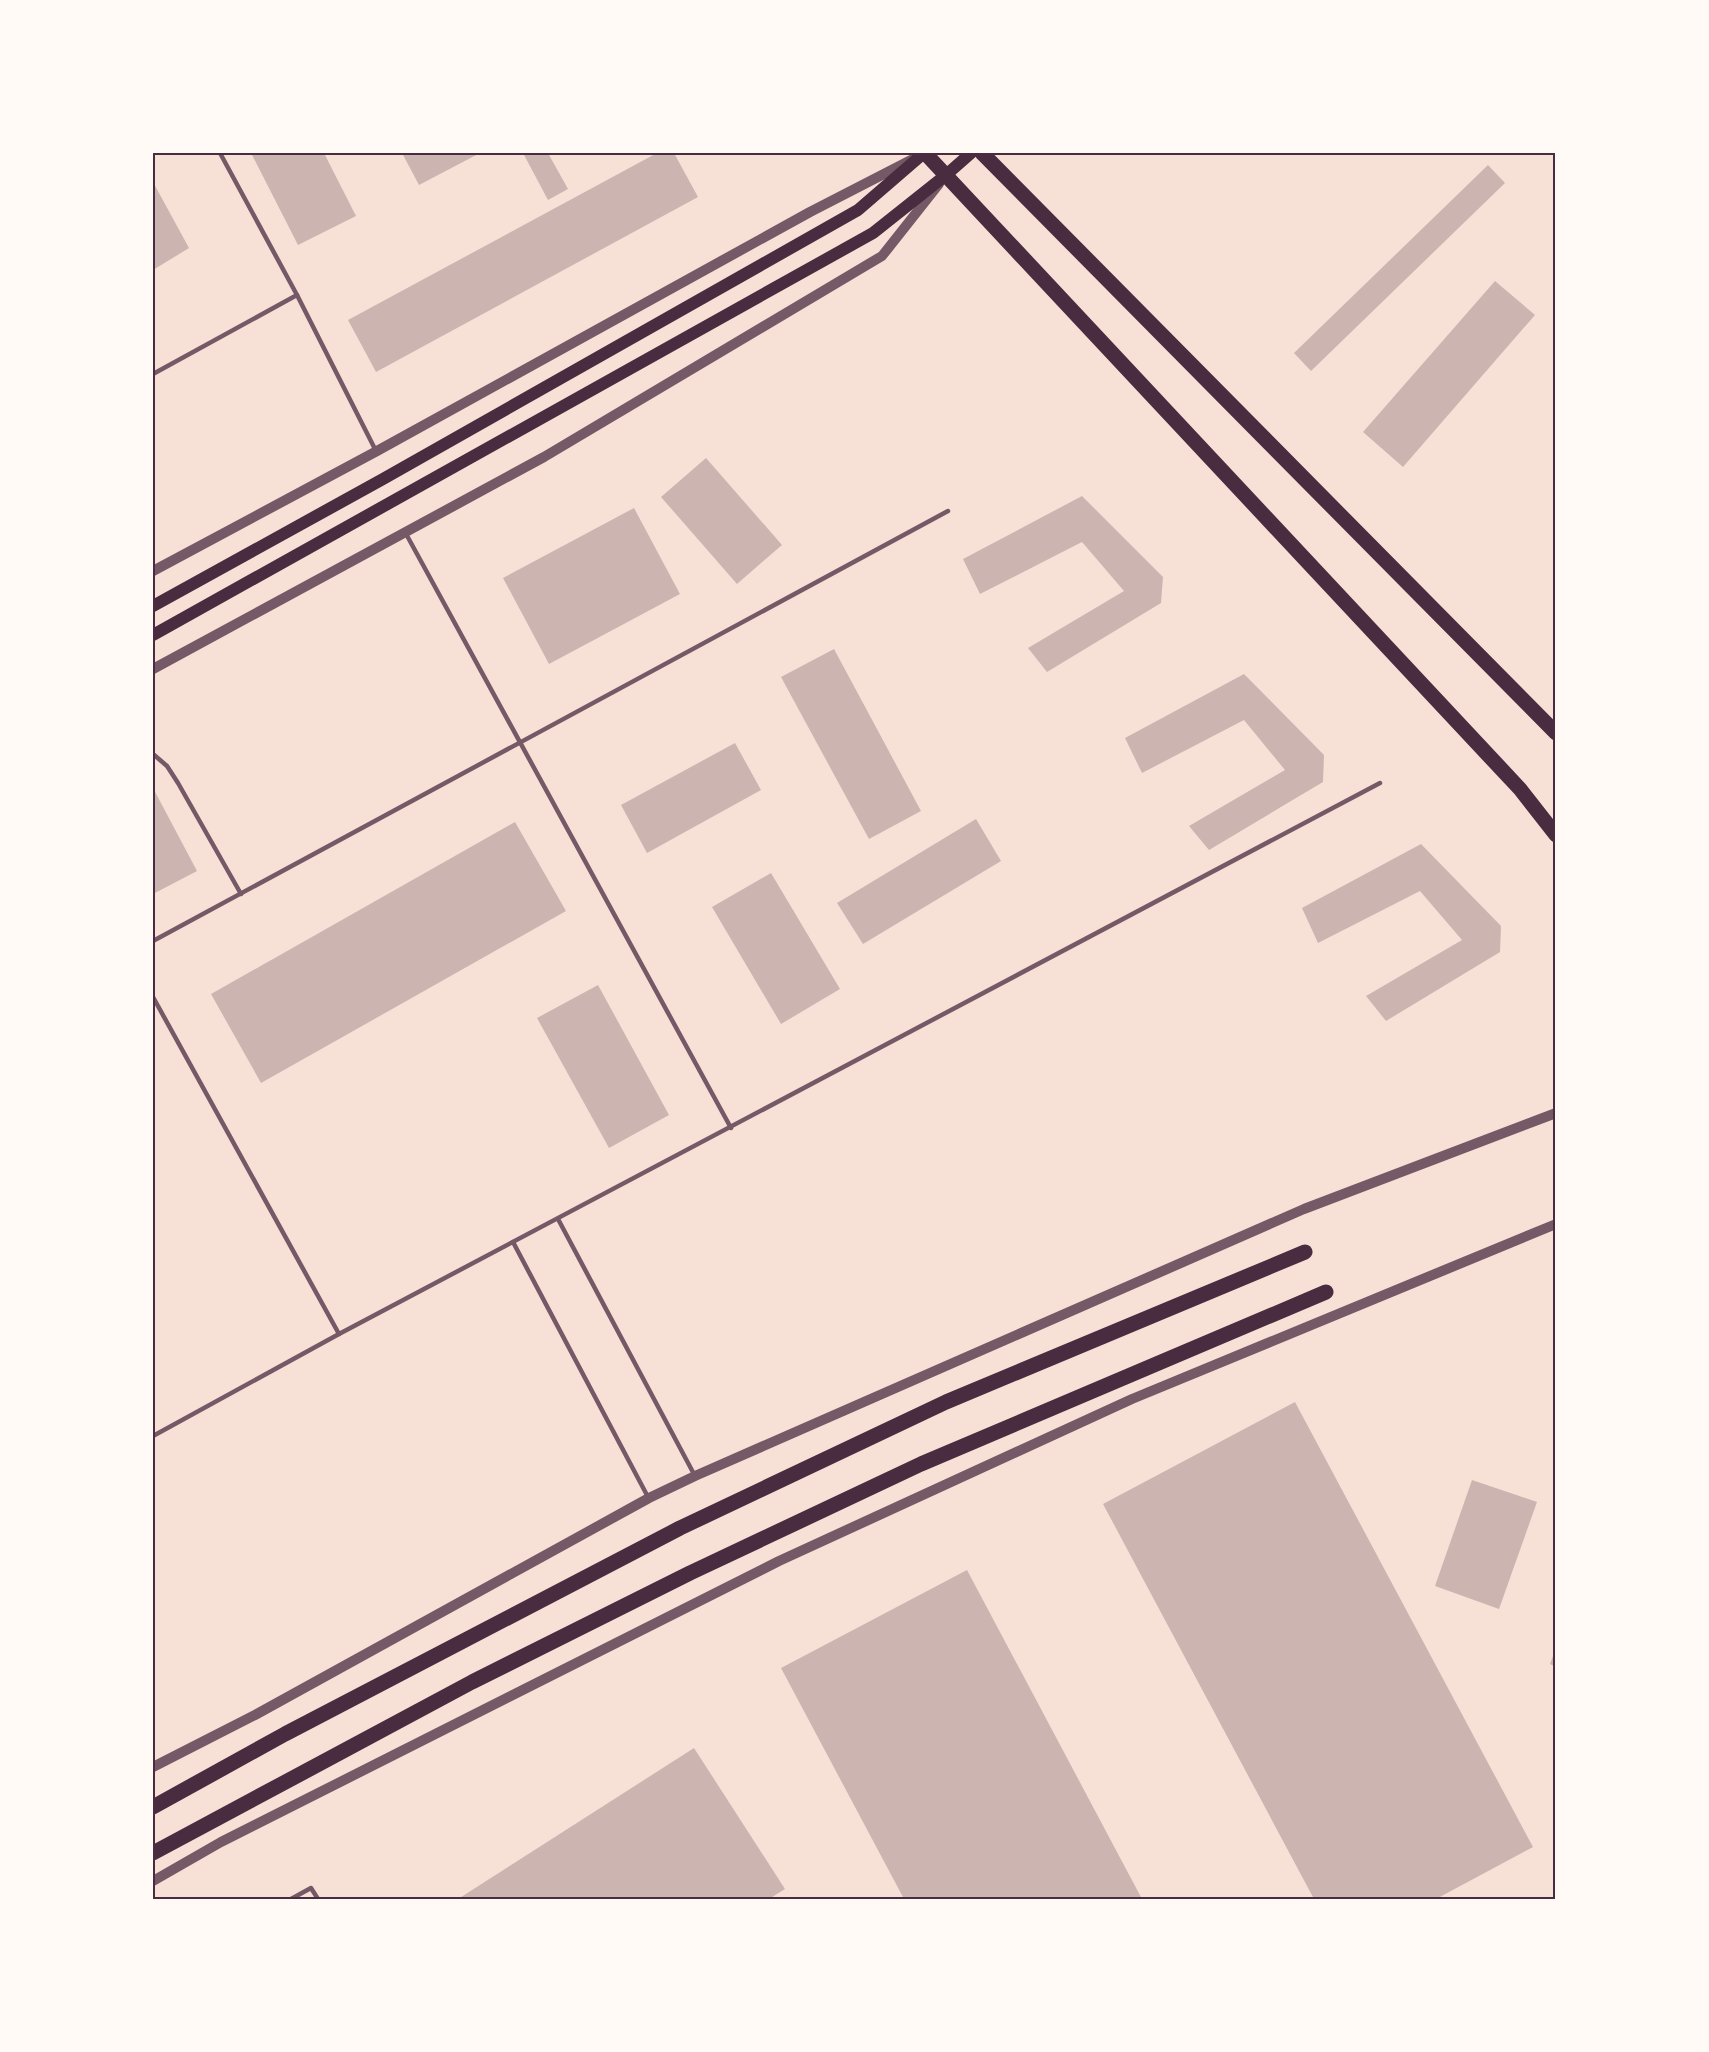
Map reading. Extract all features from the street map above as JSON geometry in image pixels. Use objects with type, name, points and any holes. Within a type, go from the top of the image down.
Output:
[{"type":"main road","points":[[153,606],[858,210],[924,153],[1520,789],[1556,835]]},
{"type":"main road","points":[[153,634],[873,233],[946,176],[971,153]]},
{"type":"main road","points":[[982,153],[1556,733]]},
{"type":"main road","points":[[153,1807],[295,1729],[680,1528],[946,1402],[1305,1252]]},
{"type":"main road","points":[[153,1853],[472,1682],[690,1573],[921,1464],[1326,1292]]},
{"type":"street","points":[[153,571],[377,452],[810,212],[924,153]]},
{"type":"street","points":[[153,669],[544,457],[882,256],[946,176]]},
{"type":"street","points":[[153,1767],[255,1714],[649,1498],[695,1476],[1304,1209],[1556,1113]]},
{"type":"street","points":[[153,1881],[221,1842],[778,1561],[1132,1399],[1556,1224]]},
{"type":"lane","points":[[220,153],[297,295],[377,452]]},
{"type":"lane","points":[[153,374],[297,295]]},
{"type":"lane","points":[[153,941],[948,511]]},
{"type":"lane","points":[[405,532],[731,1128]]},
{"type":"lane","points":[[153,754],[167,766],[178,783],[241,894]]},
{"type":"lane","points":[[153,1436],[339,1334],[1380,783]]},
{"type":"lane","points":[[153,997],[339,1334]]},
{"type":"lane","points":[[558,1219],[695,1476]]},
{"type":"lane","points":[[513,1242],[649,1498]]},
{"type":"lane","points":[[291,1899],[311,1888],[318,1899]]},
{"type":"building","points":[[251,153],[324,153],[356,216],[298,245]]},
{"type":"building","points":[[402,153],[480,153],[419,185]]},
{"type":"building","points":[[523,153],[548,153],[568,189],[548,200]]},
{"type":"building","points":[[657,153],[674,153],[698,197],[376,372],[348,320]]},
{"type":"building","points":[[1488,165],[1505,183],[1311,371],[1294,353]]},
{"type":"building","points":[[153,182],[189,248],[153,270]]},
{"type":"building","points":[[1495,281],[1535,315],[1403,467],[1363,432]]},
{"type":"building","points":[[706,458],[782,545],[737,584],[661,497]]},
{"type":"building","points":[[1082,496],[1163,577],[1161,603],[1047,672],[1028,648],[1124,591],[1082,542],[980,594],[963,559]]},
{"type":"building","points":[[634,508],[680,594],[549,664],[503,578]]},
{"type":"building","points":[[834,649],[921,811],[869,839],[781,677]]},
{"type":"building","points":[[1244,674],[1324,755],[1323,782],[1209,850],[1189,826],[1285,770],[1244,720],[1142,773],[1125,738]]},
{"type":"building","points":[[735,743],[761,790],[647,853],[621,805]]},
{"type":"building","points":[[153,788],[197,871],[153,894]]},
{"type":"building","points":[[976,819],[1001,861],[863,944],[837,903]]},
{"type":"building","points":[[515,822],[566,911],[261,1083],[211,994]]},
{"type":"building","points":[[1421,844],[1501,926],[1500,952],[1386,1021],[1366,996],[1462,940],[1420,891],[1318,943],[1302,908]]},
{"type":"building","points":[[771,873],[840,989],[781,1024],[712,907]]},
{"type":"building","points":[[598,985],[669,1115],[609,1148],[537,1018]]},
{"type":"building","points":[[1295,1402],[1533,1847],[1436,1899],[1314,1899],[1103,1504]]},
{"type":"building","points":[[1472,1480],[1537,1502],[1499,1609],[1435,1586]]},
{"type":"building","points":[[967,1570],[1142,1899],[904,1899],[781,1668]]},
{"type":"building","points":[[1556,1648],[1556,1667],[1550,1664]]},
{"type":"building","points":[[694,1748],[785,1889],[769,1899],[458,1899]]}]
